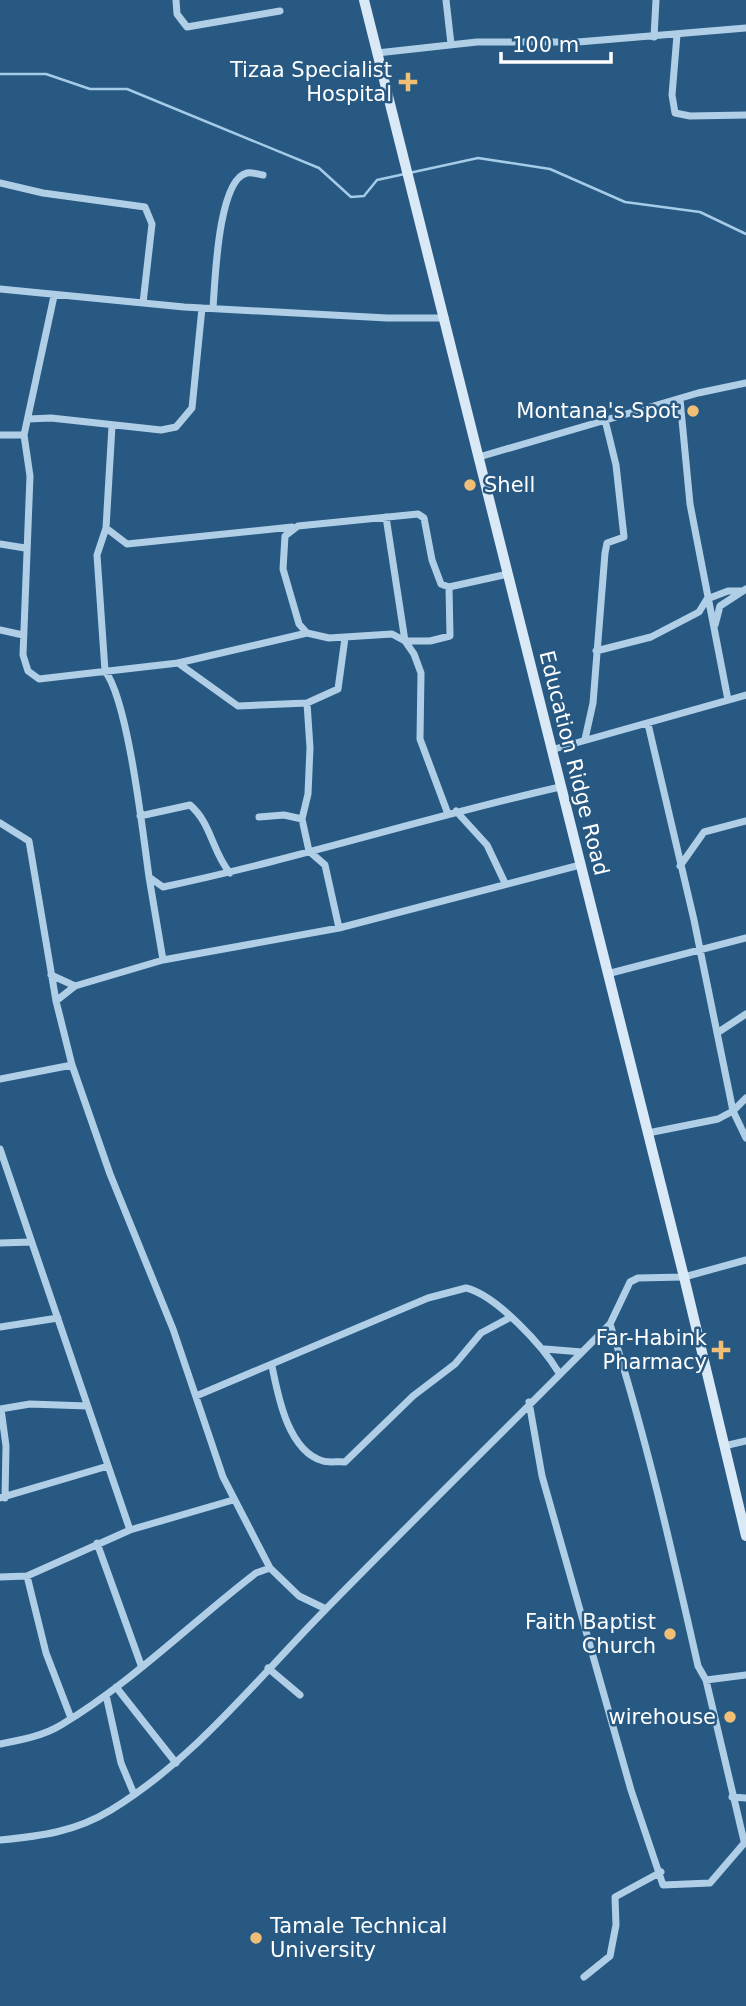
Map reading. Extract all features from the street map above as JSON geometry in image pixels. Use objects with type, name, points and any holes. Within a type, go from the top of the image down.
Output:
[{"type":"main road","name":"Education Ridge Road","points":[[364,0],[684,1276],[746,1536]]},
{"type":"street","points":[[176,0],[177,14],[187,27],[280,11]]},
{"type":"street","points":[[446,0],[451,44]]},
{"type":"street","points":[[654,37],[656,0]]},
{"type":"street","points":[[377,53],[451,44],[654,37],[746,28]]},
{"type":"street","points":[[677,35],[672,95],[675,113],[690,116],[746,115]]},
{"type":"street","points":[[213,308],[225,201],[240,176],[248,172],[263,175]]},
{"type":"street","points":[[0,183],[43,193],[145,207],[152,223],[143,303]]},
{"type":"street","points":[[0,289],[202,308],[387,318],[445,318]]},
{"type":"street","points":[[54,296],[24,435],[30,476],[23,635],[23,655],[28,671],[39,679],[178,663],[307,633],[345,638],[379,633],[392,634],[405,641],[430,641],[450,636],[449,587]]},
{"type":"street","points":[[28,419],[51,418],[161,430],[176,427],[192,408],[195,395],[202,308]]},
{"type":"street","points":[[479,457],[746,383]]},
{"type":"street","points":[[680,400],[690,504],[728,700]]},
{"type":"street","points":[[585,739],[593,703],[605,553],[607,543],[624,537],[616,465],[605,420]]},
{"type":"street","points":[[112,426],[106,528],[97,555],[105,671],[114,684],[140,816],[163,960]]},
{"type":"street","points":[[0,435],[24,435]]},
{"type":"street","points":[[106,528],[127,544],[386,517],[422,516],[428,531],[436,574],[441,584],[449,587],[508,574]]},
{"type":"street","points":[[386,517],[405,641],[414,654],[421,673],[420,739],[448,814]]},
{"type":"street","points":[[298,526],[285,536],[283,569],[299,624],[307,633]]},
{"type":"street","points":[[0,544],[25,548]]},
{"type":"street","points":[[596,651],[651,637],[699,612],[707,599],[743,590]]},
{"type":"street","points":[[714,630],[720,606],[743,590]]},
{"type":"street","points":[[0,630],[23,635]]},
{"type":"street","points":[[178,663],[238,706],[307,703],[338,689],[345,638]]},
{"type":"street","points":[[551,750],[746,695]]},
{"type":"street","points":[[307,703],[310,748],[308,794],[302,819],[309,851],[325,865],[339,928]]},
{"type":"street","points":[[648,724],[733,1111],[746,1138]]},
{"type":"street","points":[[149,877],[163,887],[230,873],[456,811],[560,787]]},
{"type":"street","points":[[140,816],[190,805],[207,822],[220,862],[230,873]]},
{"type":"street","points":[[456,811],[486,845],[505,883]]},
{"type":"street","points":[[259,817],[284,815],[302,819]]},
{"type":"street","points":[[680,866],[704,832],[746,821]]},
{"type":"street","points":[[0,823],[29,841],[51,975],[72,1065],[110,1174],[197,1396],[233,1500],[253,1531],[270,1567],[299,1596],[326,1609]]},
{"type":"street","points":[[56,1001],[75,986],[163,960],[339,928],[580,864]]},
{"type":"street","points":[[607,974],[746,938]]},
{"type":"street","points":[[51,975],[75,986]]},
{"type":"street","points":[[717,1033],[746,1014]]},
{"type":"street","points":[[0,1079],[72,1065]]},
{"type":"street","points":[[648,1133],[718,1119],[733,1111],[746,1098]]},
{"type":"street","points":[[0,1149],[130,1530]]},
{"type":"street","points":[[0,1243],[31,1242]]},
{"type":"street","points":[[0,1840],[57,1834],[84,1825],[134,1794],[200,1743],[268,1668],[529,1402],[610,1324],[630,1282],[638,1278],[684,1276],[746,1260]]},
{"type":"street","points":[[197,1396],[453,1289],[478,1291],[493,1300],[509,1318],[545,1349],[559,1373]]},
{"type":"street","points":[[0,1327],[58,1318]]},
{"type":"street","points":[[272,1366],[282,1407],[296,1438],[323,1461],[345,1462],[413,1396],[455,1364],[481,1333],[509,1318]]},
{"type":"street","points":[[529,1402],[542,1476],[631,1790],[661,1872],[663,1885],[710,1883],[745,1841],[706,1679],[698,1666],[656,1484],[610,1324]]},
{"type":"street","points":[[545,1349],[582,1352]]},
{"type":"street","points":[[87,1406],[30,1404],[1,1409],[6,1446],[3,1498],[107,1466]]},
{"type":"street","points":[[724,1447],[746,1441]]},
{"type":"street","points":[[0,1577],[26,1576],[130,1530],[233,1500]]},
{"type":"street","points":[[97,1543],[141,1665]]},
{"type":"street","points":[[0,1744],[30,1738],[71,1718],[106,1695],[256,1573],[270,1567]]},
{"type":"street","points":[[26,1576],[46,1653],[71,1718]]},
{"type":"street","points":[[268,1668],[299,1695]]},
{"type":"street","points":[[706,1679],[746,1675]]},
{"type":"street","points":[[116,1687],[176,1763]]},
{"type":"street","points":[[106,1695],[121,1763],[134,1794]]},
{"type":"street","points":[[733,1797],[746,1798]]},
{"type":"street","points":[[584,1977],[610,1956],[616,1925],[615,1897],[661,1872]]},
{"type":"waterway","points":[[0,74],[46,74],[90,89],[127,89],[319,168],[351,197],[364,196],[377,180],[478,158],[550,169],[625,202],[700,212],[746,234]]},
{"type":"place","name":"Tizaa Specialist Hospital","points":[[408,82]]},
{"type":"place","name":"Montana's Spot","points":[[693,411]]},
{"type":"place","name":"Shell","points":[[470,485]]},
{"type":"place","name":"Far-Habink Pharmacy","points":[[721,1350]]},
{"type":"place","name":"Faith Baptist Church","points":[[670,1634]]},
{"type":"place","name":"wirehouse","points":[[730,1717]]},
{"type":"place","name":"Tamale Technical University","points":[[256,1938]]}]
